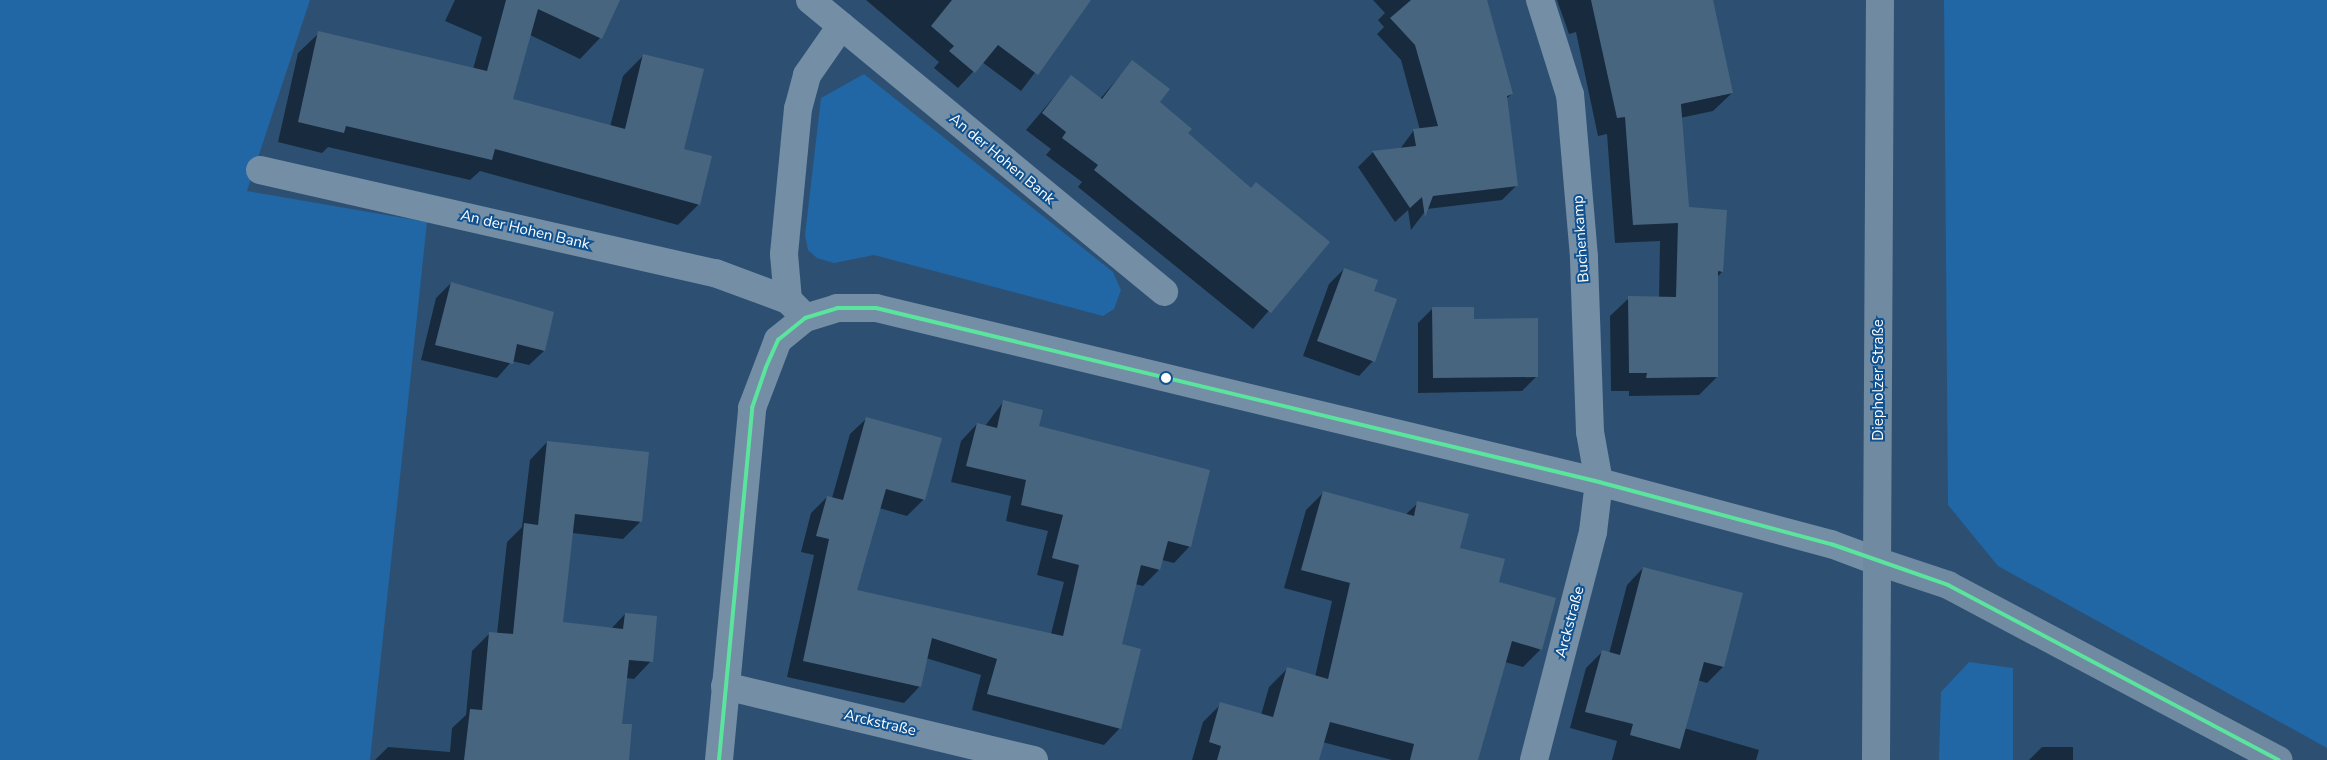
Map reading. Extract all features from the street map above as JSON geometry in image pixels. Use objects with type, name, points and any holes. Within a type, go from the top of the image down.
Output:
[{"type":"main road","name":"Diepholzer Straße","points":[[1876,760],[1879,562],[1880,0]]},
{"type":"main road","points":[[1879,562],[1948,586],[2280,760]]},
{"type":"street","name":"An der Hohen Bank","points":[[810,0],[1164,292]]},
{"type":"street","name":"Buchenkamp","points":[[1540,0],[1570,95],[1584,257],[1590,432],[1599,482]]},
{"type":"street","points":[[719,760],[752,408],[778,340],[797,309],[784,254],[798,109],[807,75],[841,26]]},
{"type":"street","name":"An der Hohen Bank","points":[[260,170],[715,273],[797,309]]},
{"type":"street","points":[[797,309],[876,308],[1599,482],[1831,544],[1879,562]]},
{"type":"street","name":"Arckstraße","points":[[1534,760],[1594,532],[1599,482]]},
{"type":"street","name":"Arckstraße","points":[[725,686],[1034,760]]},
{"type":"shaded area","points":[[0,0],[310,0],[247,191],[427,222],[370,760],[0,760]]},
{"type":"shaded area","points":[[1944,0],[2327,0],[2327,748],[1998,566],[1948,505]]},
{"type":"shaded area","points":[[864,74],[1113,272],[1121,290],[1114,309],[1103,316],[874,255],[834,263],[817,258],[808,250],[805,235],[821,98]]},
{"type":"shaded area","points":[[1969,662],[2013,668],[2013,760],[1939,760],[1941,692]]},
{"type":"building","points":[[506,0],[620,0],[602,39],[538,9],[513,99],[625,129],[643,54],[704,69],[684,149],[712,156],[700,205],[495,149],[492,160],[346,126],[344,133],[298,122],[318,31],[487,71]]},
{"type":"building","points":[[952,0],[1091,0],[1038,75],[998,45],[975,73],[949,51],[954,46],[931,26]]},
{"type":"building","points":[[1411,0],[1487,0],[1513,94],[1507,96],[1518,186],[1433,196],[1425,217],[1422,197],[1410,208],[1372,151],[1416,146],[1413,129],[1438,126],[1415,45],[1390,18]]},
{"type":"building","points":[[1591,0],[1713,0],[1733,93],[1681,104],[1689,207],[1727,210],[1723,272],[1718,271],[1718,377],[1646,378],[1647,373],[1629,373],[1628,296],[1676,297],[1678,223],[1633,225],[1625,117],[1617,118]]},
{"type":"building","points":[[1132,60],[1170,89],[1160,102],[1192,129],[1188,133],[1251,188],[1256,182],[1330,242],[1271,313],[1094,170],[1098,165],[1062,138],[1066,132],[1042,113],[1071,75],[1102,99]]},
{"type":"building","points":[[1344,268],[1378,280],[1374,291],[1397,299],[1375,362],[1317,341]]},
{"type":"building","points":[[451,282],[554,312],[545,351],[517,344],[513,364],[435,345]]},
{"type":"building","points":[[1432,307],[1474,307],[1474,319],[1538,318],[1538,377],[1433,378]]},
{"type":"building","points":[[1003,400],[1043,410],[1039,426],[1210,470],[1191,547],[1168,541],[1160,570],[1141,565],[1122,644],[1141,649],[1121,729],[987,694],[997,659],[932,638],[921,687],[803,661],[829,539],[816,536],[827,496],[843,500],[866,417],[942,438],[925,500],[886,489],[857,590],[1063,636],[1079,565],[1052,558],[1063,515],[1021,505],[1026,480],[966,466],[977,423],[997,428]]},
{"type":"building","points":[[547,441],[649,452],[642,522],[575,514],[563,622],[623,629],[625,613],[657,616],[653,662],[629,660],[622,724],[632,724],[629,760],[464,760],[470,709],[482,710],[489,632],[513,634],[524,523],[538,525]]},
{"type":"building","points":[[1323,491],[1414,516],[1417,501],[1469,514],[1460,548],[1505,559],[1499,582],[1556,598],[1542,650],[1512,641],[1478,760],[1410,760],[1414,744],[1330,722],[1319,760],[1217,760],[1221,746],[1209,742],[1220,702],[1273,717],[1287,667],[1328,679],[1350,583],[1301,570]]},
{"type":"building","points":[[1643,567],[1743,593],[1724,667],[1704,662],[1680,749],[1630,735],[1633,724],[1585,712],[1602,650],[1620,655]]},
{"type":"transit line","points":[[719,760],[752,408],[766,367],[778,340],[805,318],[837,308],[876,308],[1599,482],[1831,544],[1948,585],[2279,760]]}]
